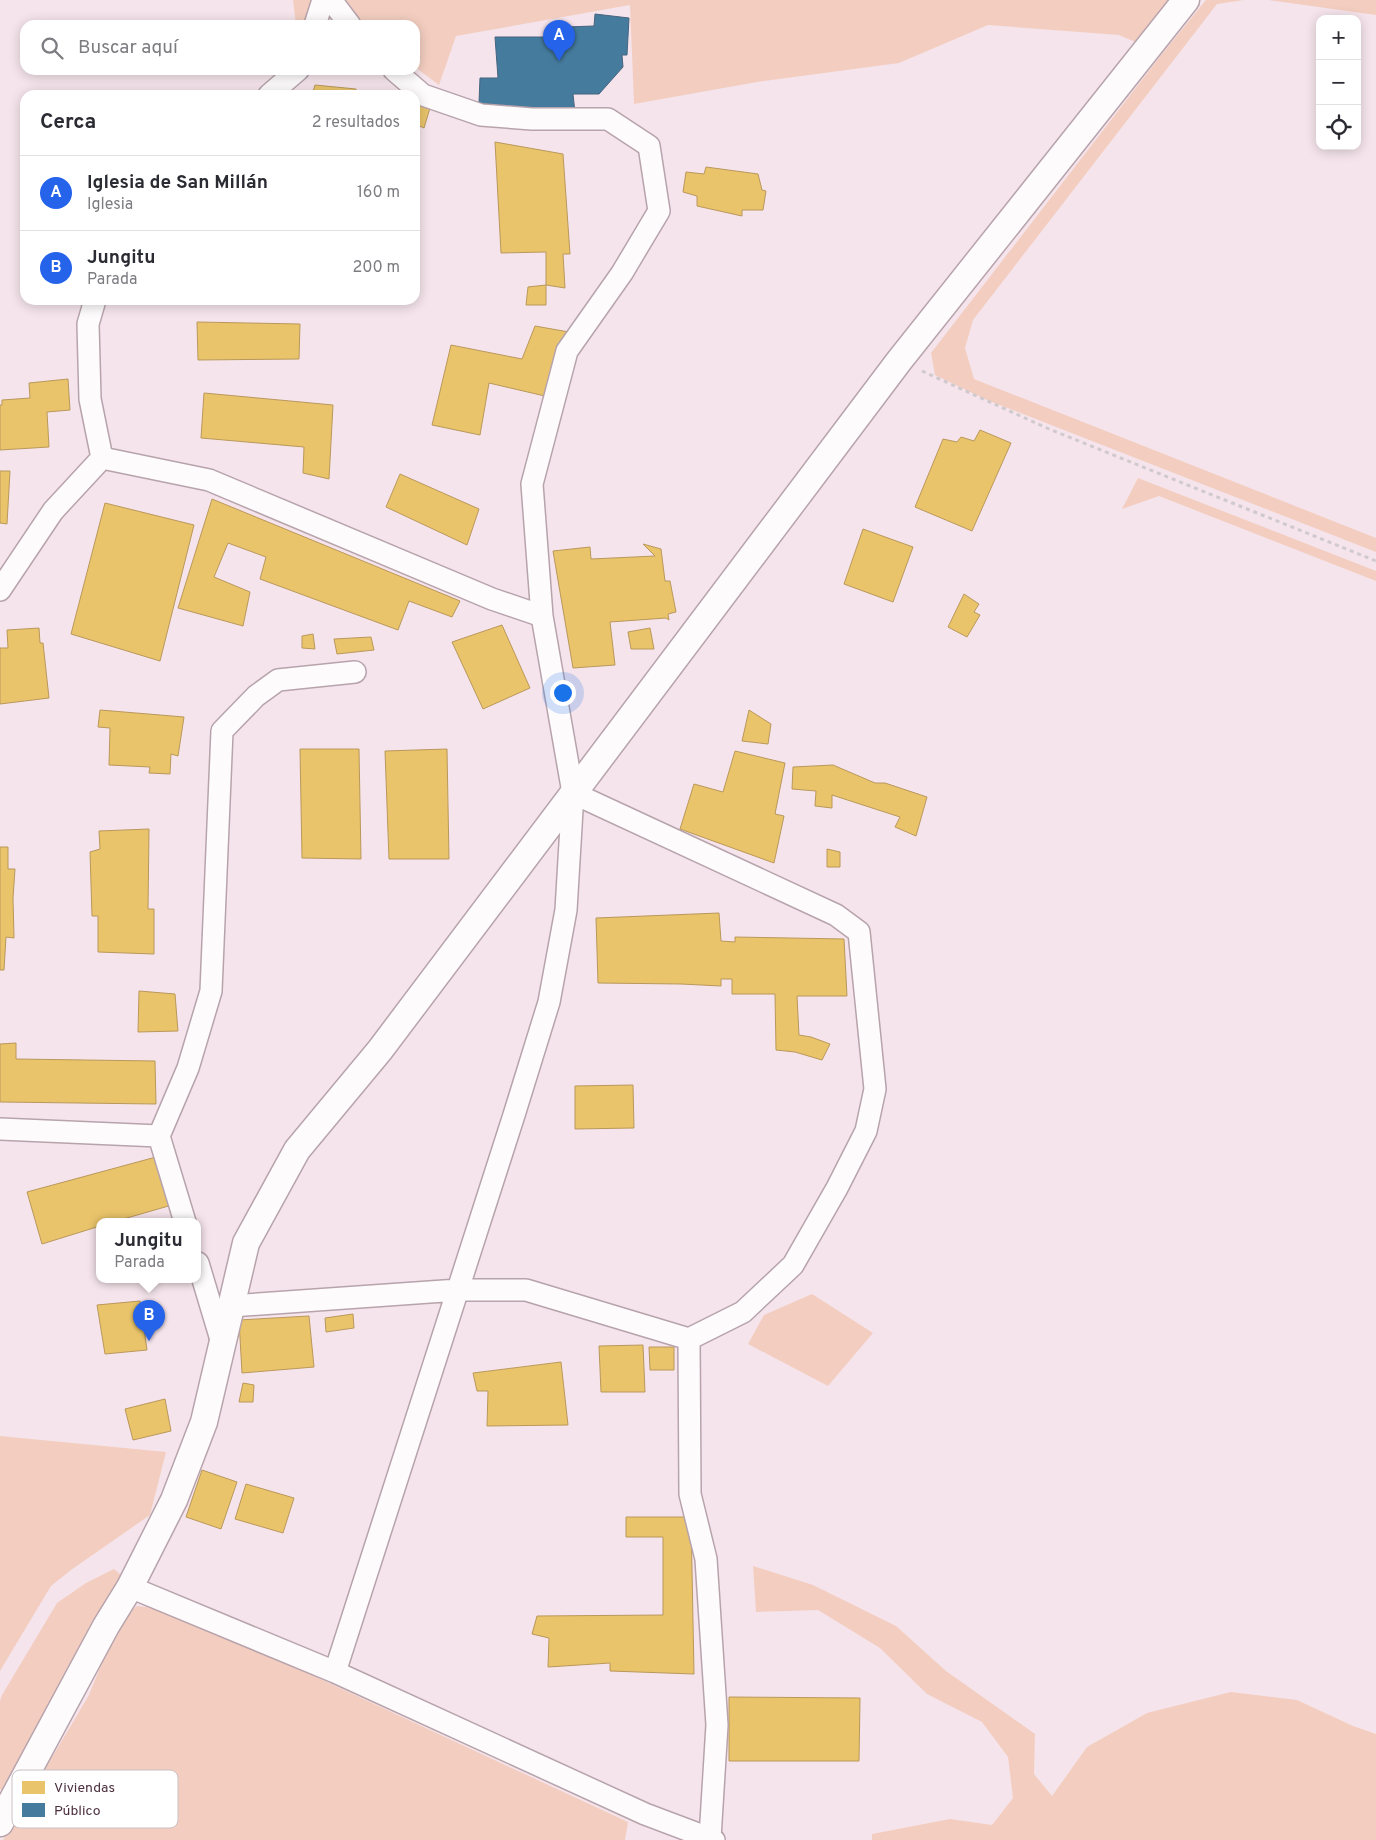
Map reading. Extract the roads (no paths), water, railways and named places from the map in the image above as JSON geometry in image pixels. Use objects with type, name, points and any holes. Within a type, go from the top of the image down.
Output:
[{"type":"street","points":[[317,20],[323,0]]},
{"type":"street","points":[[331,0],[346,20]]},
{"type":"street","points":[[29,1770],[106,1626],[130,1586],[174,1500],[204,1422],[246,1243],[297,1150],[380,1050],[899,361],[1186,0]]},
{"type":"street","points":[[275,90],[292,75]]},
{"type":"street","points":[[400,75],[417,90]]},
{"type":"street","points":[[335,1672],[549,1002],[566,910],[573,794],[542,616],[532,484],[567,351],[622,272],[660,211],[649,146],[608,119],[532,119],[481,115],[420,92]]},
{"type":"street","points":[[94,305],[88,324],[90,399],[102,458]]},
{"type":"street","points":[[102,458],[209,480],[492,599],[542,616]]},
{"type":"street","points":[[0,590],[53,511],[102,458]]},
{"type":"street","points":[[184,1218],[159,1136],[188,1068],[210,990],[222,731],[256,696],[278,680],[355,672]]},
{"type":"street","points":[[231,1306],[458,1290],[526,1290],[689,1339],[743,1312],[793,1265],[837,1188],[866,1131],[875,1089],[859,932],[836,915],[573,794]]},
{"type":"street","points":[[0,1129],[159,1136]]},
{"type":"street","points":[[201,1273],[222,1343]]},
{"type":"street","points":[[130,1586],[335,1672],[645,1814],[712,1839],[717,1725],[706,1559],[690,1494],[689,1339]]},
{"type":"street","points":[[0,1823],[12,1801]]},
{"type":"place","name":"Iglesia de San Millán","points":[[559,61]]},
{"type":"place","name":"Jungitu","points":[[149,1341]]}]
